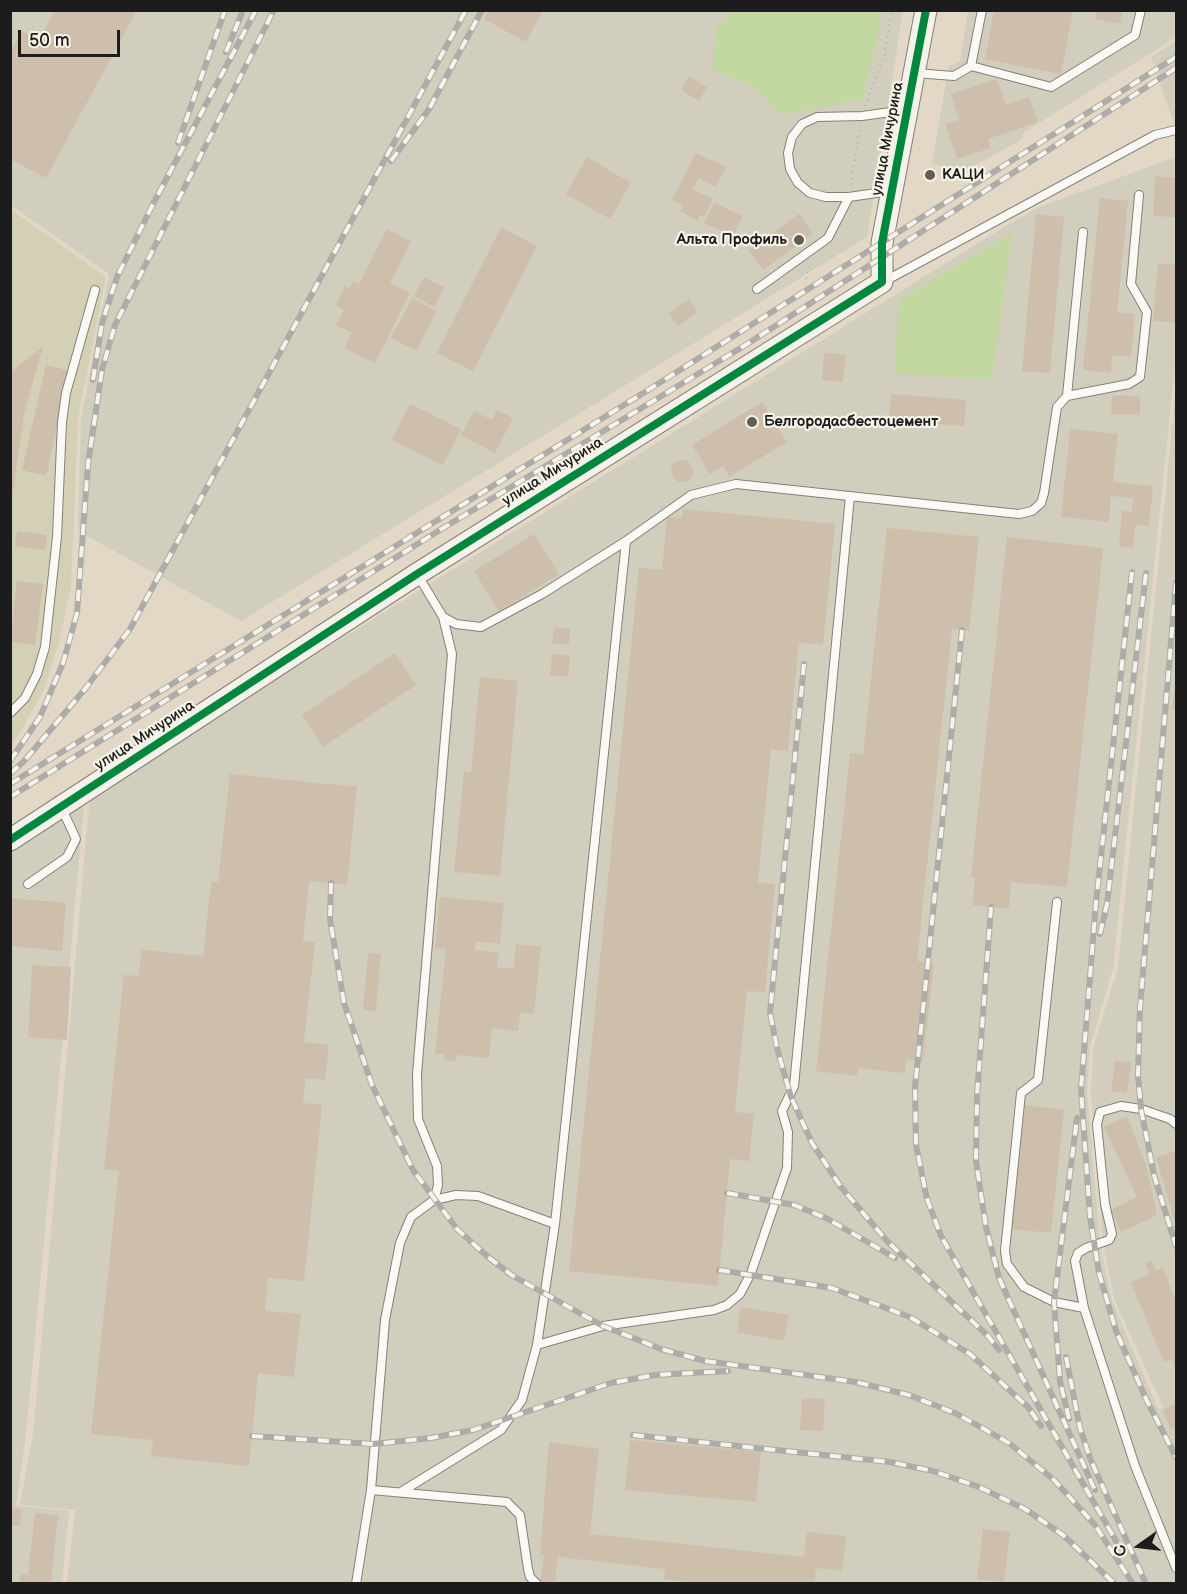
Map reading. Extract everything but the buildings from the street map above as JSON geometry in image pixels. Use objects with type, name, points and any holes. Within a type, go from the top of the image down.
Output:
[{"type":"street","name":"улица Мичурина","points":[[10,840],[417,574],[882,282],[882,243],[926,10]]},
{"type":"lane","points":[[971,66],[982,10]]},
{"type":"lane","points":[[914,73],[954,76],[971,66],[1051,87],[1135,35],[1141,10]]},
{"type":"lane","points":[[892,191],[849,197],[826,197],[810,193],[798,183],[789,161],[792,137],[802,124],[817,117],[862,116],[907,110]]},
{"type":"lane","points":[[882,282],[1155,135],[1176,130]]},
{"type":"lane","points":[[443,617],[456,624],[481,627],[542,594],[626,541],[691,495],[716,487],[736,484],[1019,514],[1032,511],[1041,503],[1044,493],[1057,406],[1067,396],[1129,384],[1140,377],[1147,312],[1131,284],[1139,195]]},
{"type":"lane","points":[[757,289],[828,238],[849,197]]},
{"type":"lane","points":[[1067,396],[1083,232]]},
{"type":"lane","points":[[10,713],[25,698],[37,674],[45,648],[57,537],[62,422],[66,393],[95,290]]},
{"type":"lane","points":[[537,1345],[603,1326],[714,1310],[727,1305],[740,1294],[751,1274],[788,1160],[788,1132],[782,1112],[794,1086],[850,496]]},
{"type":"lane","points":[[401,1492],[501,1430],[522,1400],[537,1345],[555,1224],[626,541]]},
{"type":"lane","points":[[417,574],[443,617],[452,654],[417,1074],[418,1119],[436,1166],[438,1185],[434,1200]]},
{"type":"lane","points":[[28,884],[67,857],[76,839],[61,806]]},
{"type":"lane","points":[[1057,902],[1038,1080],[1021,1093],[1005,1251],[1007,1264],[1024,1287],[1054,1302],[1084,1308]]},
{"type":"lane","points":[[1176,1124],[1170,1119],[1131,1108],[1110,1107],[1100,1112],[1097,1124],[1105,1204],[1112,1234],[1109,1240],[1086,1248],[1075,1261],[1084,1308],[1135,1466],[1176,1568]]},
{"type":"lane","points":[[356,1584],[371,1490],[385,1320],[400,1243],[411,1217],[434,1200],[456,1195],[478,1196],[555,1224]]},
{"type":"lane","points":[[371,1490],[494,1499],[515,1507],[520,1515],[528,1569],[537,1584]]},
{"type":"shaded area","points":[[11,11],[903,11],[867,237],[241,621],[78,531],[81,418],[109,274],[11,205]]},
{"type":"shaded area","points":[[968,11],[1176,11],[1176,37],[1023,133],[1023,139],[962,172],[932,164],[949,66],[960,62]]},
{"type":"shaded area","points":[[1176,41],[1176,130],[1151,57]]},
{"type":"shaded area","points":[[1176,157],[1176,355],[1113,968],[1090,1047],[1087,1093],[1100,1242],[1112,1301],[1168,1432],[1176,1462],[1176,1583],[67,1583],[75,1510],[20,1505],[33,1434],[90,795],[1004,227],[1039,207]]},
{"type":"shaded area","points":[[11,210],[106,277],[78,417],[71,586],[59,642],[43,692],[11,747]]},
{"type":"shaded area","points":[[1176,387],[1176,1453],[1159,1409],[1163,1407],[1114,1299],[1103,1244],[1091,1093],[1093,1048],[1118,968]]},
{"type":"shaded area","points":[[85,796],[26,1435],[16,1506],[69,1511],[62,1583],[11,1584],[11,852]]},
{"type":"green space","points":[[734,11],[883,11],[863,99],[782,115],[752,85],[713,70],[716,28]]},
{"type":"green space","points":[[1012,233],[992,380],[894,373],[900,299]]},
{"type":"railway","points":[[178,143],[225,10]]},
{"type":"railway","points":[[226,52],[243,10]]},
{"type":"railway","points":[[93,380],[102,323],[117,277],[256,10]]},
{"type":"railway","points":[[10,761],[40,717],[63,663],[77,613],[88,464],[102,370],[115,325],[274,10]]},
{"type":"railway","points":[[10,774],[25,760],[85,689],[130,629],[466,10]]},
{"type":"railway","points":[[391,161],[429,109],[482,10]]},
{"type":"railway","points":[[10,784],[645,392],[1176,57]]},
{"type":"railway","points":[[10,797],[440,530],[744,346],[1176,68]]},
{"type":"railway","points":[[1132,572],[1096,902],[1081,1089],[1090,1217],[1099,1273],[1116,1331],[1146,1399],[1176,1457]]},
{"type":"railway","points":[[1100,934],[1107,904],[1146,573]]},
{"type":"railway","points":[[1176,583],[1140,1008],[1138,1075],[1141,1109],[1154,1175],[1176,1246]]},
{"type":"railway","points":[[962,630],[915,1087],[916,1145],[927,1199],[941,1236],[1116,1541]]},
{"type":"railway","points":[[804,664],[770,1013],[777,1048],[791,1097],[812,1143],[841,1187],[887,1241],[988,1336],[999,1350]]},
{"type":"railway","points":[[331,883],[330,919],[344,1003],[372,1085],[413,1170],[457,1229],[488,1257],[513,1276],[603,1326],[661,1349],[705,1361],[856,1382],[909,1395],[957,1414],[1009,1443],[1054,1480],[1095,1525],[1133,1584]]},
{"type":"railway","points":[[991,907],[977,1095],[976,1161],[986,1227],[999,1278],[1095,1490]]},
{"type":"railway","points":[[1069,1419],[1060,1381],[1054,1302],[1077,1118]]},
{"type":"railway","points":[[727,1193],[794,1205],[826,1218],[895,1258]]},
{"type":"railway","points":[[719,1270],[832,1288],[910,1317],[970,1354],[1028,1407],[1041,1426]]},
{"type":"railway","points":[[1066,1357],[1080,1428],[1090,1458],[1146,1584]]},
{"type":"railway","points":[[252,1436],[373,1444],[431,1438],[473,1430],[611,1383],[655,1375],[728,1371]]},
{"type":"railway","points":[[633,1435],[890,1462],[933,1471],[979,1487],[1025,1509],[1063,1535],[1115,1584]]},
{"type":"cycle path","points":[[10,840],[417,574],[882,282],[882,243],[926,10]]},
{"type":"place","name":"КАЦИ","points":[[930,175]]},
{"type":"place","name":"Альта Профиль","points":[[799,240]]},
{"type":"place","name":"Белгородасбестоцемент","points":[[752,422]]}]
